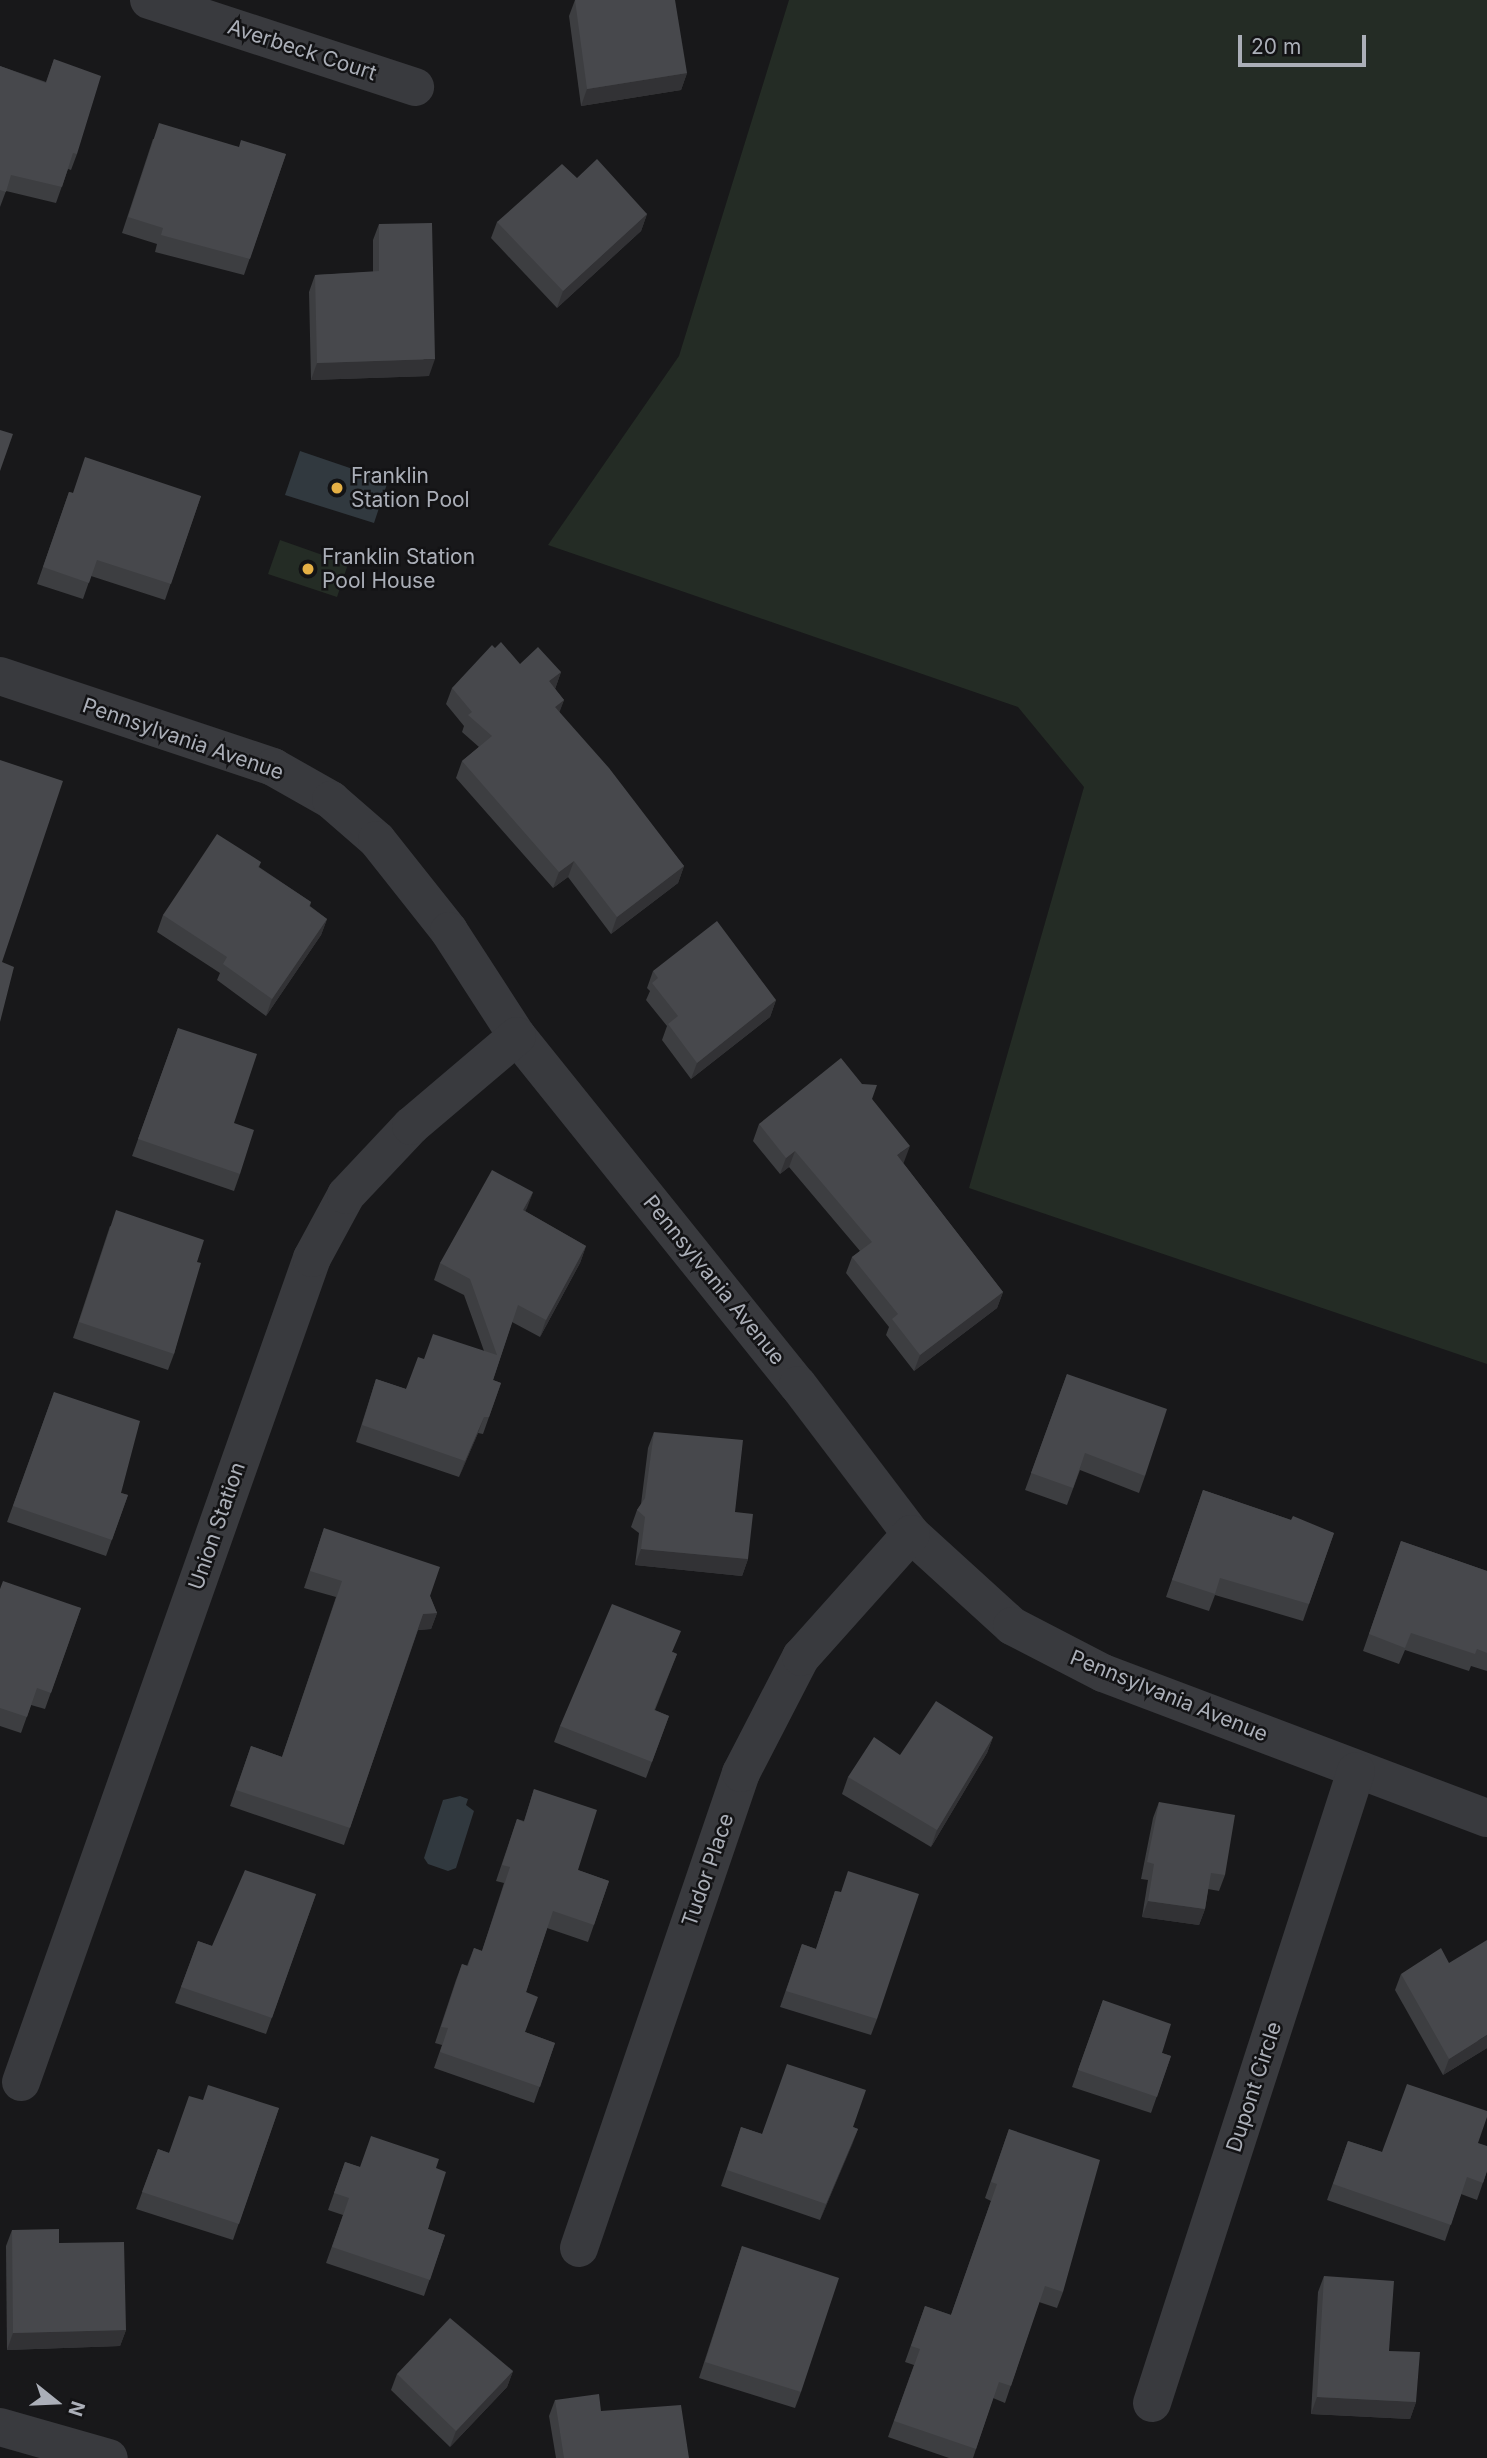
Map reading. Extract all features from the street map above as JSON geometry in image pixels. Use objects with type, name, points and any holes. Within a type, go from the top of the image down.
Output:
[{"type":"street","name":"Averbeck Court","points":[[149,0],[415,88]]},
{"type":"street","name":"Pennsylvania Avenue","points":[[0,676],[273,767],[331,800],[377,840],[449,931],[517,1036],[798,1385],[911,1534],[1012,1626],[1103,1673],[1356,1771],[1487,1818]]},
{"type":"street","name":"Union Station","points":[[21,2082],[312,1258],[346,1195],[411,1126],[517,1036]]},
{"type":"street","name":"Tudor Place","points":[[579,2248],[741,1773],[801,1657],[911,1534]]},
{"type":"street","name":"Dupont Circle","points":[[1152,2403],[1356,1771]]},
{"type":"street","points":[[0,2427],[109,2458]]},
{"type":"shaded area","points":[[789,0],[1487,0],[1487,1364],[969,1188],[1084,787],[1018,707],[548,545],[679,356]]},
{"type":"shaded area","name":"Franklin Station Pool","points":[[300,451],[388,481],[374,523],[285,495]]},
{"type":"shaded area","name":"Franklin Station Pool House","points":[[280,540],[348,564],[337,597],[268,574]]},
{"type":"shaded area","points":[[460,1796],[468,1799],[466,1805],[474,1811],[456,1868],[448,1871],[428,1864],[424,1858],[443,1800]]},
{"type":"building","points":[[575,0],[675,0],[687,73],[587,89]]},
{"type":"building","points":[[54,59],[101,76],[77,154],[73,153],[62,187],[11,175],[6,192],[0,190],[0,66],[46,83]]},
{"type":"building","points":[[159,123],[239,147],[241,140],[286,154],[250,259],[161,235],[163,228],[128,217]]},
{"type":"building","points":[[597,159],[647,214],[563,291],[497,222],[562,164],[577,178]]},
{"type":"building","points":[[432,223],[435,359],[317,363],[315,275],[379,271],[379,224]]},
{"type":"building","points":[[0,430],[13,434],[0,471]]},
{"type":"building","points":[[85,457],[201,496],[171,584],[97,560],[89,583],[43,567],[69,492],[73,493]]},
{"type":"building","points":[[501,642],[520,664],[538,647],[561,672],[549,681],[564,700],[555,707],[609,768],[684,866],[617,917],[574,861],[559,872],[462,761],[492,736],[468,715],[472,712],[452,688],[492,645],[495,648]]},
{"type":"building","points":[[0,760],[63,781],[2,962],[14,967],[0,1022]]},
{"type":"building","points":[[217,834],[261,862],[258,867],[311,902],[309,906],[327,919],[272,999],[223,964],[227,957],[163,915]]},
{"type":"building","points":[[717,921],[776,1000],[697,1063],[668,1024],[678,1016],[652,983],[658,978],[653,971]]},
{"type":"building","points":[[178,1028],[257,1054],[234,1123],[254,1130],[240,1174],[138,1139]]},
{"type":"building","points":[[841,1058],[862,1084],[877,1085],[872,1099],[910,1146],[897,1155],[1003,1292],[920,1355],[892,1319],[898,1314],[852,1257],[872,1242],[795,1151],[786,1158],[759,1124]]},
{"type":"building","points":[[492,1170],[533,1192],[523,1210],[586,1246],[546,1320],[518,1305],[493,1380],[501,1383],[489,1417],[484,1417],[465,1461],[362,1425],[376,1379],[406,1389],[418,1357],[424,1359],[433,1334],[497,1355],[470,1279],[440,1263]]},
{"type":"building","points":[[116,1210],[204,1240],[197,1262],[201,1263],[174,1354],[79,1322]]},
{"type":"building","points":[[1067,1374],[1167,1409],[1145,1476],[1085,1453],[1073,1488],[1031,1473]]},
{"type":"building","points":[[54,1392],[140,1421],[121,1493],[128,1495],[112,1540],[13,1506]]},
{"type":"building","points":[[654,1432],[743,1440],[735,1512],[753,1514],[748,1559],[641,1549],[645,1517],[637,1510],[645,1498]]},
{"type":"building","points":[[1203,1490],[1291,1520],[1293,1516],[1334,1533],[1309,1604],[1220,1578],[1215,1594],[1172,1580]]},
{"type":"building","points":[[324,1528],[440,1567],[430,1596],[437,1613],[423,1614],[350,1828],[236,1790],[251,1746],[282,1757],[342,1581],[310,1571]]},
{"type":"building","points":[[1401,1541],[1487,1571],[1487,1653],[1477,1649],[1475,1654],[1411,1633],[1405,1648],[1369,1634]]},
{"type":"building","points":[[3,1581],[81,1608],[51,1693],[37,1688],[27,1717],[0,1708],[0,1589]]},
{"type":"building","points":[[612,1604],[681,1631],[672,1652],[677,1654],[654,1710],[669,1716],[652,1762],[560,1726]]},
{"type":"building","points":[[936,1701],[993,1737],[937,1830],[848,1777],[874,1737],[900,1755]]},
{"type":"building","points":[[534,1789],[597,1810],[578,1870],[609,1881],[594,1925],[553,1911],[526,1992],[538,1997],[525,2032],[555,2043],[540,2087],[440,2052],[448,2028],[441,2027],[462,1964],[468,1966],[474,1948],[482,1951],[510,1867],[502,1865],[517,1819],[524,1822]]},
{"type":"building","points":[[1159,1802],[1235,1815],[1225,1875],[1211,1873],[1205,1909],[1148,1901],[1154,1864],[1147,1862]]},
{"type":"building","points":[[245,1870],[316,1894],[272,2018],[181,1987],[198,1941],[212,1946]]},
{"type":"building","points":[[848,1871],[919,1894],[877,2019],[786,1991],[802,1944],[816,1949],[835,1891],[841,1892]]},
{"type":"building","points":[[1487,1940],[1487,2035],[1449,2059],[1401,1974],[1441,1948],[1449,1963]]},
{"type":"building","points":[[1103,2000],[1171,2024],[1162,2053],[1171,2056],[1157,2097],[1078,2070]]},
{"type":"building","points":[[787,2064],[866,2090],[853,2127],[858,2129],[826,2204],[727,2170],[741,2127],[762,2134]]},
{"type":"building","points":[[1407,2084],[1487,2111],[1478,2143],[1487,2146],[1487,2171],[1483,2183],[1467,2177],[1451,2225],[1333,2184],[1348,2141],[1382,2152]]},
{"type":"building","points":[[208,2085],[279,2108],[239,2224],[142,2192],[158,2149],[169,2153],[189,2096],[203,2100]]},
{"type":"building","points":[[1009,2129],[1100,2160],[1063,2292],[1045,2286],[1011,2386],[999,2382],[976,2449],[894,2421],[920,2349],[911,2346],[925,2306],[951,2315],[997,2184],[991,2182]]},
{"type":"building","points":[[371,2136],[439,2159],[436,2168],[446,2172],[428,2229],[445,2235],[430,2280],[332,2247],[349,2198],[334,2193],[345,2162],[360,2167]]},
{"type":"building","points":[[59,2229],[59,2243],[124,2242],[126,2330],[13,2333],[12,2230]]},
{"type":"building","points":[[742,2246],[839,2278],[801,2392],[705,2362]]},
{"type":"building","points":[[1324,2276],[1394,2281],[1389,2351],[1420,2352],[1416,2402],[1317,2397]]},
{"type":"building","points":[[450,2318],[513,2371],[456,2431],[397,2374]]},
{"type":"building","points":[[599,2394],[601,2411],[681,2405],[689,2458],[564,2458],[555,2400]]},
{"type":"place","name":"Franklin Station Pool","points":[[337,488]]},
{"type":"place","name":"Franklin Station Pool House","points":[[308,569]]}]
